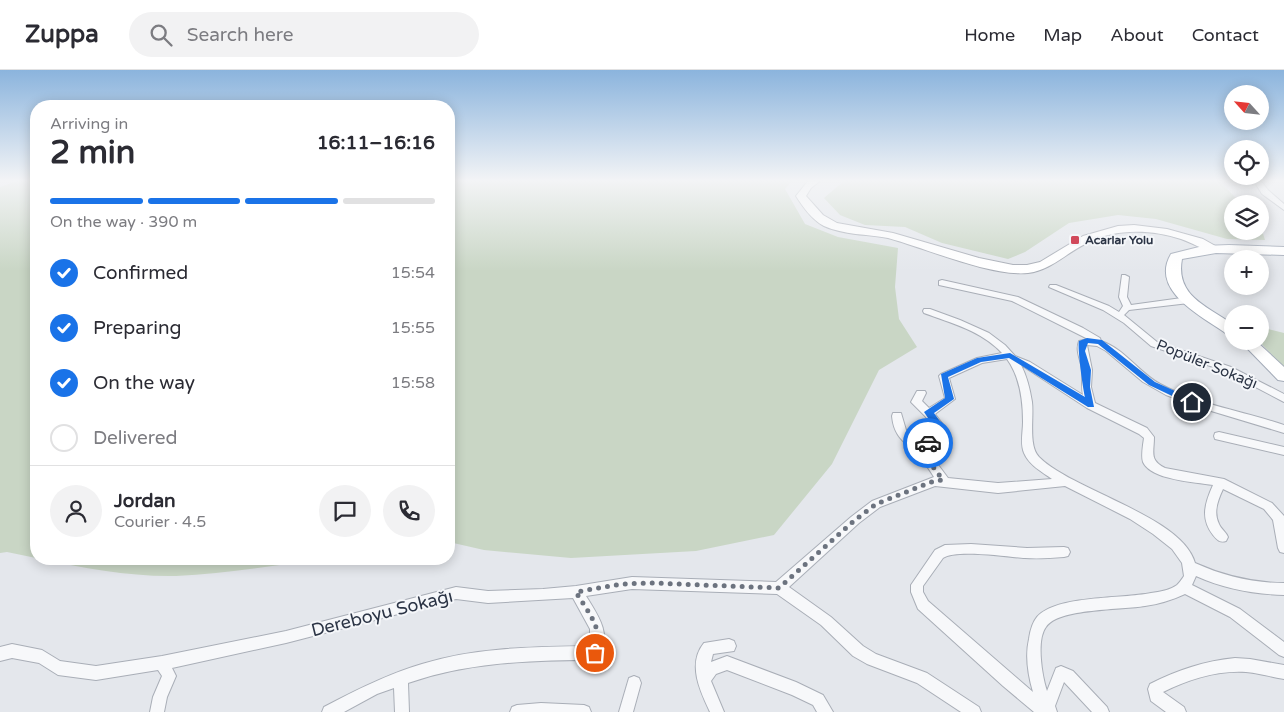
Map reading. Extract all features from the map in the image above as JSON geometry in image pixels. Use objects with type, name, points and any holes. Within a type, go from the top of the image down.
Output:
[{"type":"main road","points":[[813,211],[821,220],[849,230],[877,232],[953,256],[1000,266],[1027,269],[1050,262],[1087,237],[1133,229],[1165,232],[1212,248]]},
{"type":"main road","points":[[1224,325],[1188,300],[1175,283],[1173,271],[1176,258],[1195,250],[1212,248],[1284,251]]},
{"type":"main road","points":[[1257,350],[1284,376]]},
{"type":"street","points":[[1125,277],[1123,297],[1126,308],[1122,314],[1127,320]]},
{"type":"street","points":[[942,283],[1015,299],[1080,330],[1100,342],[1152,384],[1167,392],[1192,402],[1284,429]]},
{"type":"street","name":"Popüler Sokağı","points":[[1053,287],[1106,308],[1127,320],[1154,344],[1228,369],[1284,398]]},
{"type":"street","points":[[1126,308],[1188,300]]},
{"type":"street","points":[[927,311],[990,337],[1012,357],[1027,364],[1091,405],[1143,431],[1149,437],[1148,460],[1153,467],[1163,472],[1220,482],[1268,506],[1279,518],[1284,548]]},
{"type":"street","points":[[1091,405],[1086,387],[1087,370],[1082,343],[1087,340],[1100,342]]},
{"type":"street","points":[[929,412],[950,399],[944,376],[980,360],[1012,357]]},
{"type":"street","points":[[1012,357],[1024,386],[1030,454],[1040,465],[1063,482],[1126,512],[1162,532],[1182,549],[1190,567],[1190,579],[1181,591],[1133,603],[1079,607],[1052,612],[1041,622],[1034,646],[1035,677],[1048,711]]},
{"type":"street","points":[[921,393],[916,402],[929,412],[945,434],[945,438],[926,444],[922,447],[921,451]]},
{"type":"street","points":[[897,416],[901,434],[921,451],[943,480]]},
{"type":"street","points":[[1219,436],[1284,451]]},
{"type":"street","points":[[974,712],[922,678],[872,659],[858,650],[826,621],[779,588],[855,520],[876,504],[934,481],[943,480],[998,488],[1063,482]]},
{"type":"street","points":[[1220,482],[1209,509],[1214,529],[1222,537]]},
{"type":"street","points":[[1048,711],[1008,681],[923,605],[917,592],[917,585],[939,554],[948,549],[971,548],[1015,553],[1064,552]]},
{"type":"street","points":[[1190,567],[1223,583],[1261,589],[1284,589]]},
{"type":"street","name":"Dereboyu Sokağı","points":[[0,654],[12,651],[19,652],[42,657],[58,668],[96,673],[162,664],[347,622],[418,601],[456,593],[488,597],[576,592],[642,583],[779,588]]},
{"type":"street","points":[[1184,587],[1235,613],[1284,650]]},
{"type":"street","points":[[330,712],[373,689],[420,671],[509,655],[595,653],[599,645],[599,633],[576,592]]},
{"type":"street","points":[[717,712],[703,680],[704,654],[709,648],[729,646]]},
{"type":"street","points":[[703,680],[711,669],[727,663],[796,689],[818,700],[826,712]]},
{"type":"street","points":[[157,712],[160,696],[169,676],[162,664]]},
{"type":"street","points":[[1178,712],[1156,696],[1155,689],[1166,683],[1227,665],[1245,665],[1284,672]]},
{"type":"street","points":[[1048,711],[1061,672],[1068,676],[1102,712]]},
{"type":"street","points":[[401,678],[402,712]]},
{"type":"street","points":[[626,712],[634,683]]},
{"type":"street","points":[[518,712],[541,710],[584,712]]},
{"type":"green space","points":[[0,211],[30,211],[30,557],[7,552],[0,553]]},
{"type":"green space","points":[[455,211],[798,211],[805,224],[838,237],[898,248],[895,287],[899,319],[917,347],[879,370],[832,464],[774,535],[696,551],[571,558],[484,550],[455,543]]},
{"type":"green space","points":[[836,211],[1224,211],[1224,238],[1156,219],[1118,215],[1069,223],[1025,252],[1008,259],[942,243],[905,227],[865,225],[840,215]]},
{"type":"green space","points":[[1269,329],[1284,333],[1284,368],[1267,350],[1269,350]]},
{"type":"green space","points":[[71,565],[278,565],[230,572],[176,576],[91,569]]},
{"type":"way so far","points":[[595,653],[599,645],[599,633],[576,592],[632,583],[779,588],[855,520],[876,504],[934,481],[943,480],[923,456],[922,447],[928,443]]},
{"type":"place","name":"Acarlar Yolu","points":[[1075,240]]},
{"type":"route","points":[[928,443],[945,438],[945,434],[929,412],[950,399],[944,376],[958,368],[980,360],[1010,355],[1091,405],[1086,387],[1087,370],[1082,351],[1082,343],[1087,340],[1100,342],[1152,384],[1192,402]]}]
